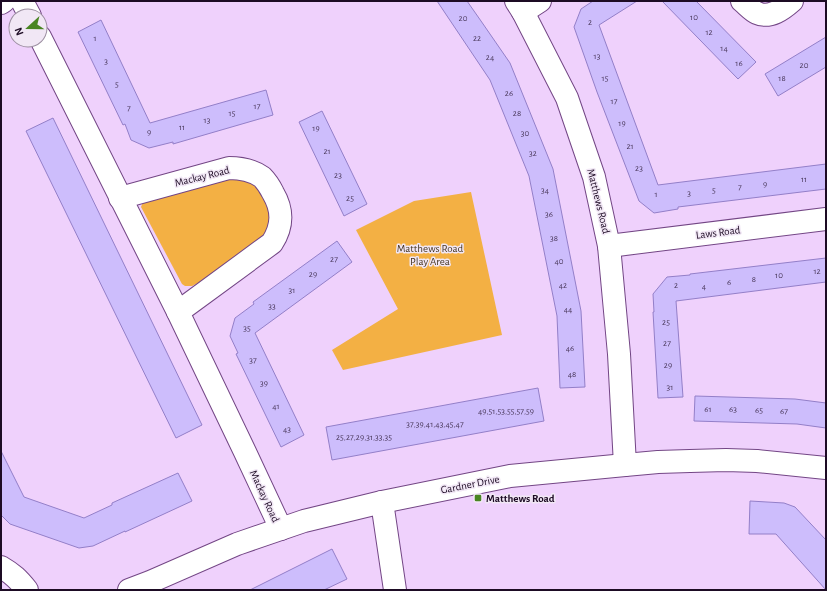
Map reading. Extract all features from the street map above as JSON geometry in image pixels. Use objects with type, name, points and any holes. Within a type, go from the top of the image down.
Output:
[{"type":"street","points":[[742,1],[757,13],[767,16],[784,8],[792,1]]},
{"type":"street","name":"Matthews Road","points":[[526,4],[567,98],[594,177],[609,246],[619,354],[625,465]]},
{"type":"street","name":"Mackay Road","points":[[45,48],[178,312],[242,445],[280,529]]},
{"type":"street","name":"Mackay Road","points":[[120,198],[229,168],[242,168],[262,178],[269,186],[275,197],[279,205],[281,216],[280,227],[277,236],[272,243],[178,312]]},
{"type":"street","name":"Laws Road","points":[[609,246],[826,219]]},
{"type":"street","name":"Gardner Drive","points":[[129,590],[237,544],[304,521],[382,502],[510,476],[658,462],[726,460],[757,461],[826,468]]},
{"type":"street","points":[[382,502],[395,590]]},
{"type":"street","points":[[15,579],[43,590]]},
{"type":"green space","points":[[233,174],[249,176],[274,208],[265,239],[198,283],[192,286],[185,286],[182,284],[141,207],[143,202]]},
{"type":"green space","name":"Matthews Road Play Area","points":[[471,192],[502,335],[343,370],[332,350],[398,309],[356,230],[414,201]]},
{"type":"building","points":[[437,1],[467,1],[510,63],[553,169],[581,311],[585,387],[560,388],[557,316],[529,176],[490,80]]},
{"type":"building","points":[[593,1],[637,1],[599,25],[658,185],[826,164],[826,189],[678,207],[678,209],[654,213],[639,201],[597,92],[574,27],[581,9]]},
{"type":"building","points":[[662,1],[696,1],[756,62],[738,79]]},
{"type":"building","points":[[101,20],[150,123],[266,90],[273,115],[173,144],[173,142],[149,148],[131,140],[125,124],[123,125],[78,32]]},
{"type":"building","points":[[826,37],[826,67],[778,96],[765,74]]},
{"type":"building","points":[[322,111],[367,204],[344,216],[299,122]]},
{"type":"building","points":[[53,118],[202,425],[176,438],[26,131]]},
{"type":"building","points":[[337,241],[352,262],[255,333],[304,435],[281,447],[236,354],[238,353],[230,336],[235,318],[254,304],[253,302]]},
{"type":"building","points":[[826,258],[826,282],[676,301],[683,397],[658,398],[653,294],[667,277]]},
{"type":"building","points":[[538,388],[544,421],[332,460],[326,427]]},
{"type":"building","points":[[695,396],[795,399],[826,403],[826,428],[797,424],[694,421]]},
{"type":"building","points":[[1,451],[24,497],[84,518],[112,505],[112,503],[178,473],[192,501],[93,546],[79,548],[10,524],[1,515]]},
{"type":"building","points":[[750,501],[784,503],[795,507],[826,540],[826,590],[776,534],[749,534]]},
{"type":"building","points":[[332,549],[347,579],[324,590],[250,590]]},
{"type":"place","name":"Matthews Road","points":[[478,498]]}]
